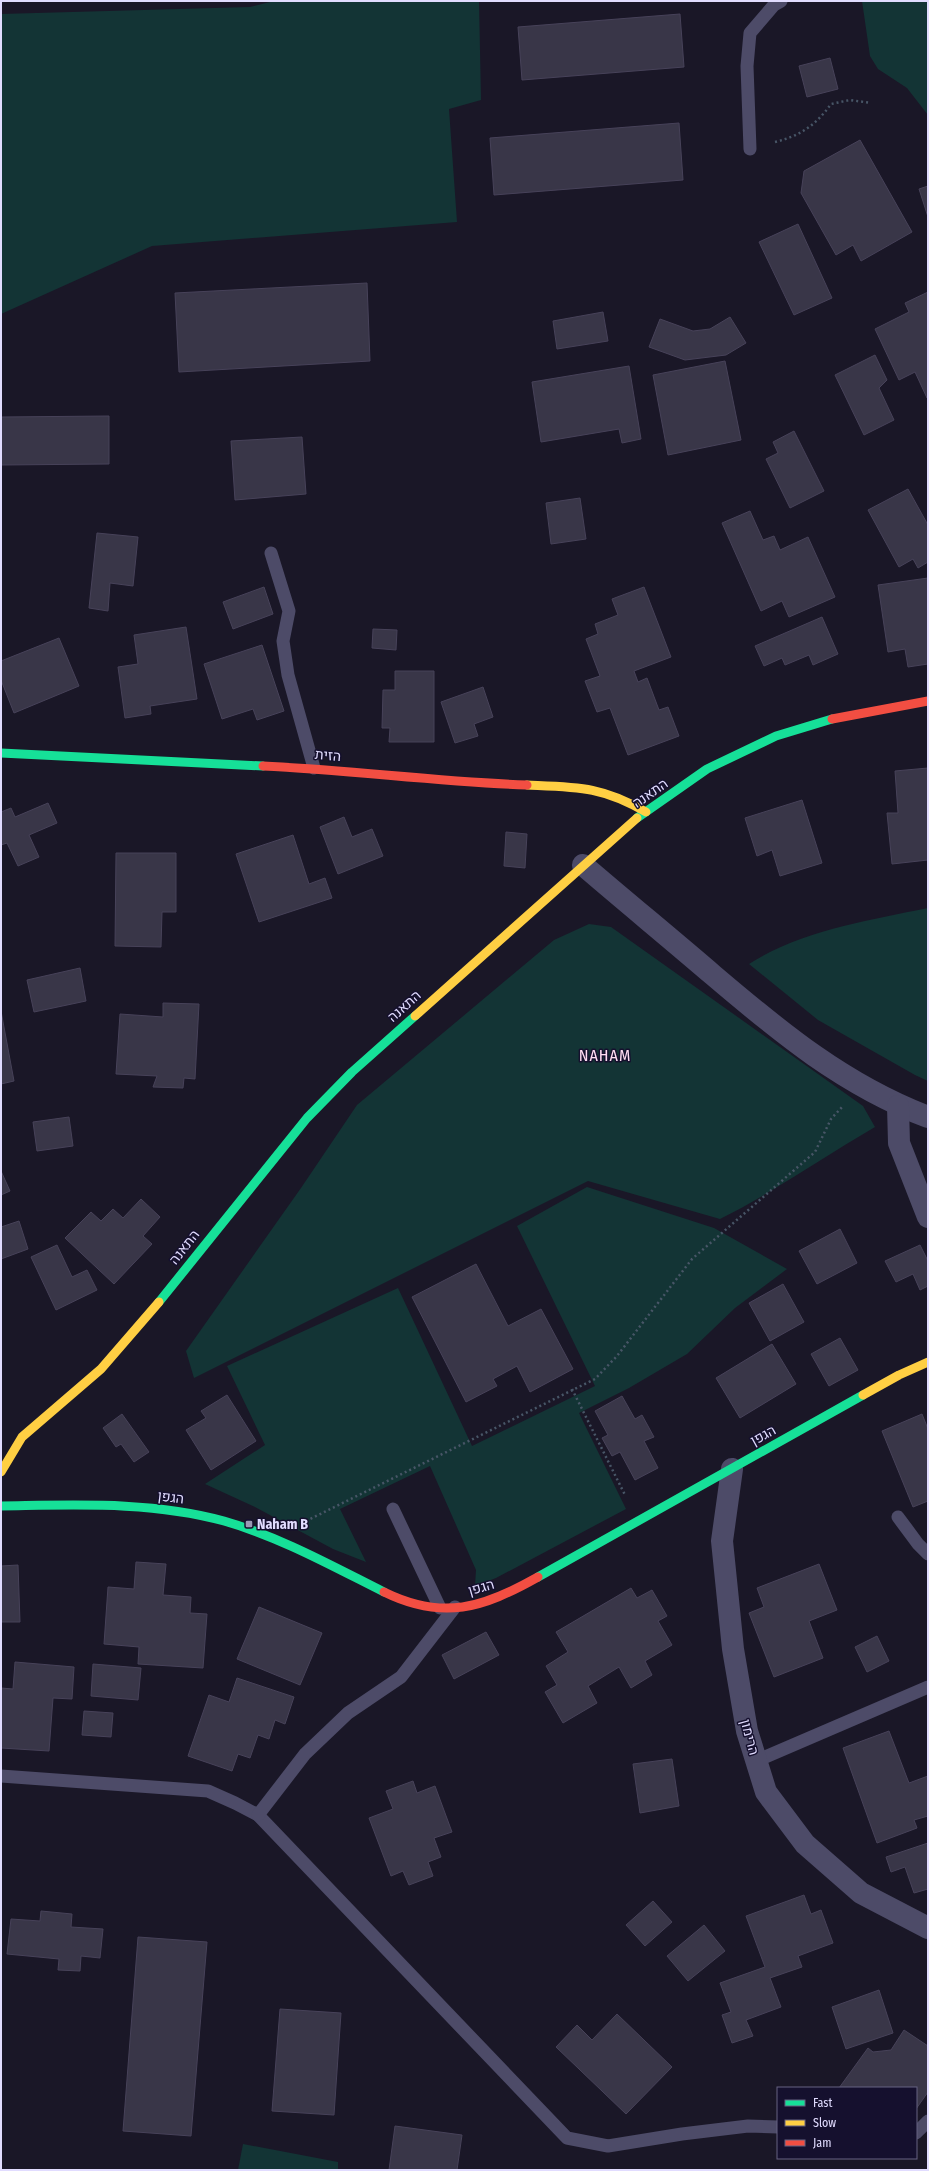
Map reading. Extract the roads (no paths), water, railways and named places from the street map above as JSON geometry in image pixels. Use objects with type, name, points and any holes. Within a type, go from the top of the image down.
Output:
[{"type":"street","name":"התאנה","points":[[1,1472],[22,1437],[100,1369],[139,1327],[264,1169],[307,1118],[352,1072],[629,824],[707,769],[776,736],[842,716],[928,702]]},
{"type":"street","name":"הזית","points":[[1,753],[314,768],[466,783],[597,790],[624,799],[646,812]]},
{"type":"street","points":[[584,865],[798,1046],[861,1086],[898,1106],[928,1117]]},
{"type":"street","points":[[898,1106],[899,1143],[928,1217]]},
{"type":"street","name":"הגפן","points":[[1,1506],[133,1507],[187,1513],[224,1521],[288,1545],[398,1598],[424,1607],[456,1608],[482,1604],[512,1592],[899,1375],[928,1362]]},
{"type":"street","name":"הרימון","points":[[732,1469],[722,1541],[733,1649],[747,1731],[766,1792],[804,1844],[861,1893],[928,1928]]},
{"type":"lane","points":[[750,149],[747,66],[750,33],[774,5],[781,1]]},
{"type":"lane","points":[[271,554],[289,611],[283,641],[288,675],[314,768]]},
{"type":"lane","points":[[393,1508],[440,1608]]},
{"type":"lane","points":[[898,1517],[918,1544],[928,1554]]},
{"type":"lane","points":[[258,1815],[306,1754],[348,1713],[401,1677],[456,1608]]},
{"type":"lane","points":[[756,1761],[928,1687]]},
{"type":"lane","points":[[1,1776],[208,1791],[258,1815],[567,2138],[608,2146],[682,2134],[741,2127],[777,2127]]},
{"type":"lane","points":[[917,2132],[928,2121]]},
{"type":"place","name":"Naham B","points":[[249,1524]]},
{"type":"district","name":"NAHAM","points":[[605,1055]]}]
